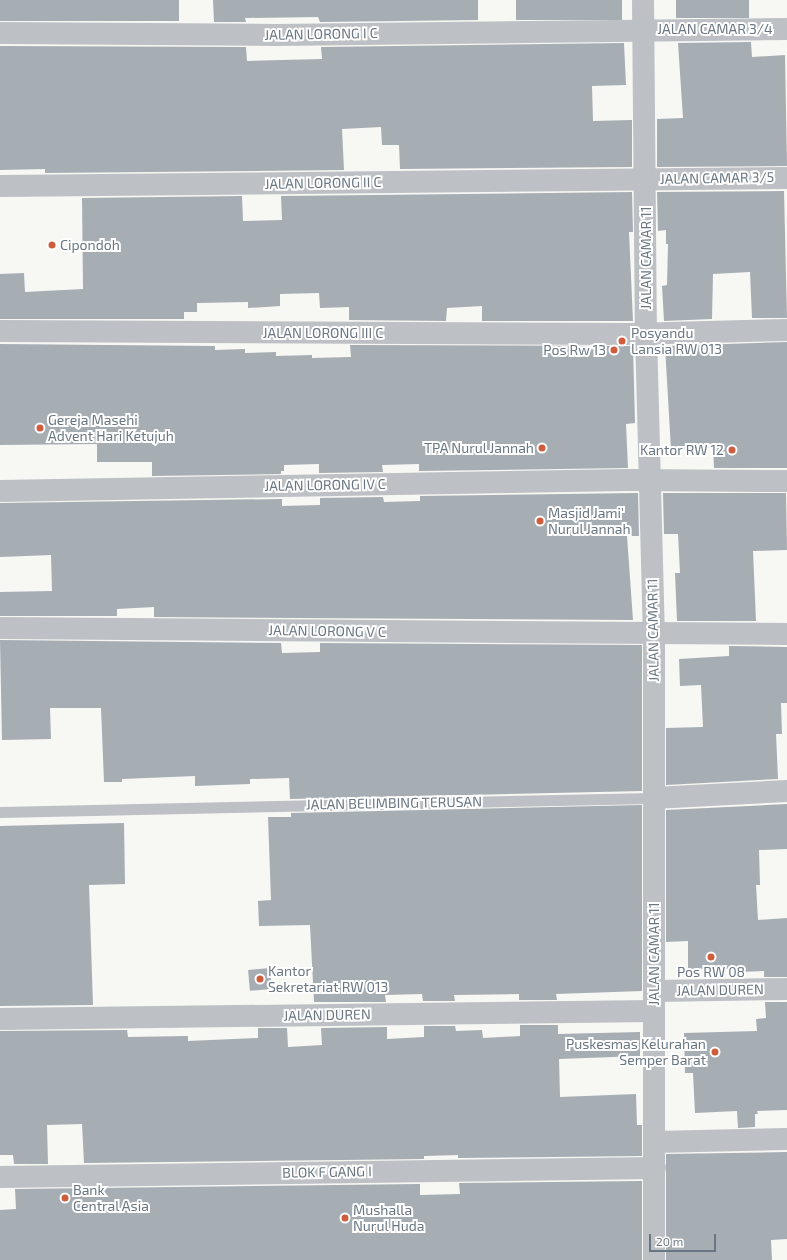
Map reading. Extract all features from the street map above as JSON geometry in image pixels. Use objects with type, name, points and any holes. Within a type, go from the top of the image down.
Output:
[{"type":"street","name":"JALAN CAMAR 11","points":[[643,0],[642,29],[646,179],[646,333],[654,634],[654,1260]]},
{"type":"street","name":"JALAN CAMAR 3/4","points":[[642,29],[787,28]]},
{"type":"street","name":"JALAN LORONG I C","points":[[0,33],[276,34],[642,29]]},
{"type":"street","name":"JALAN CAMAR 3/5","points":[[646,179],[787,178]]},
{"type":"street","name":"JALAN LORONG II C","points":[[0,186],[646,179]]},
{"type":"street","name":"JALAN LORONG III C","points":[[0,331],[646,333],[787,330]]},
{"type":"street","name":"JALAN LORONG IV C","points":[[0,491],[650,481],[787,481]]},
{"type":"street","name":"JALAN LORONG V C","points":[[0,628],[787,634]]},
{"type":"street","name":"JALAN BELIMBING TERUSAN","points":[[653,798],[787,791]]},
{"type":"street","name":"JALAN DUREN","points":[[0,1019],[654,1001],[787,989]]},
{"type":"street","points":[[655,1142],[787,1139]]},
{"type":"street","name":"BLOK F GANG I","points":[[0,1177],[655,1168]]},
{"type":"lane","name":"JALAN BELIMBING TERUSAN","points":[[0,812],[653,798]]},
{"type":"building","points":[[0,0],[179,0],[179,21],[0,21]]},
{"type":"building","points":[[213,0],[478,0],[478,20],[320,22],[318,17],[245,18],[246,22],[214,22]]},
{"type":"building","points":[[516,0],[622,0],[622,20],[516,20]]},
{"type":"building","points":[[676,0],[749,0],[749,18],[676,18]]},
{"type":"building","points":[[751,42],[752,57],[785,55],[787,166],[657,167],[657,119],[683,118],[678,43]]},
{"type":"building","points":[[624,43],[626,85],[592,86],[593,121],[632,120],[632,167],[400,169],[399,145],[382,145],[381,127],[342,129],[344,170],[45,173],[45,169],[0,170],[0,46],[246,47],[247,61],[322,59],[321,47]]},
{"type":"building","points":[[784,191],[787,318],[752,318],[750,272],[713,274],[712,319],[664,321],[662,286],[667,285],[668,244],[666,244],[666,230],[658,231],[657,192]]},
{"type":"building","points":[[632,192],[633,232],[629,232],[633,321],[482,321],[482,306],[447,308],[446,321],[349,320],[349,307],[320,308],[319,293],[280,294],[280,306],[248,308],[248,302],[197,303],[197,312],[184,312],[184,319],[0,319],[0,274],[24,273],[25,292],[83,289],[82,198],[242,196],[243,221],[282,220],[281,196]]},
{"type":"building","points":[[787,342],[787,468],[714,468],[713,448],[671,450],[665,346]]},
{"type":"building","points":[[0,344],[215,346],[215,350],[245,349],[245,353],[276,352],[276,356],[312,355],[312,358],[351,357],[350,345],[633,346],[635,423],[626,424],[628,468],[419,471],[419,464],[382,465],[383,472],[319,473],[319,464],[284,465],[284,471],[281,471],[281,474],[152,476],[152,462],[97,462],[97,444],[0,445]]},
{"type":"building","points":[[638,493],[639,536],[627,536],[633,620],[154,617],[154,607],[117,609],[117,616],[0,616],[0,592],[52,591],[51,555],[0,557],[0,503],[282,499],[282,506],[320,505],[320,498],[383,497],[384,502],[420,501],[420,496]]},
{"type":"building","points":[[663,493],[786,493],[787,550],[753,551],[756,621],[677,621],[675,573],[680,573],[678,534],[664,534]]},
{"type":"building","points":[[0,640],[281,643],[282,653],[320,652],[320,643],[642,645],[642,791],[290,799],[289,778],[250,779],[250,784],[195,786],[195,776],[122,779],[122,782],[104,782],[101,708],[50,708],[51,739],[2,740]]},
{"type":"building","points":[[729,646],[787,647],[787,703],[781,703],[782,734],[776,734],[778,779],[666,785],[666,728],[703,727],[701,685],[680,686],[679,659],[729,656]]},
{"type":"building","points":[[787,804],[787,849],[759,850],[760,885],[756,885],[758,920],[787,918],[787,977],[764,977],[764,971],[739,972],[739,969],[688,969],[688,941],[666,942],[666,810]]},
{"type":"building","points":[[642,805],[642,991],[556,994],[557,1000],[519,1000],[519,994],[454,995],[455,1001],[423,1001],[422,994],[385,995],[386,1002],[314,1002],[310,925],[259,926],[258,901],[271,900],[268,817],[291,817],[291,813]]},
{"type":"building","points":[[124,823],[125,884],[89,885],[93,1005],[0,1006],[0,826]]},
{"type":"building","name":"Kantor Sekretariat RW 013","points":[[270,968],[272,989],[250,991],[248,970]]},
{"type":"building","points":[[765,1002],[787,1002],[787,1110],[757,1111],[758,1114],[755,1114],[755,1127],[738,1128],[737,1111],[695,1113],[693,1073],[685,1073],[684,1033],[757,1031],[756,1019],[766,1018]]},
{"type":"building","points":[[520,1025],[558,1025],[558,1034],[640,1032],[640,1056],[559,1059],[560,1097],[636,1094],[637,1125],[642,1125],[642,1156],[458,1158],[458,1155],[424,1156],[424,1159],[84,1163],[82,1124],[47,1125],[48,1164],[14,1164],[13,1155],[0,1155],[0,1031],[127,1030],[128,1037],[188,1036],[188,1041],[258,1038],[258,1028],[287,1028],[288,1047],[322,1045],[321,1028],[387,1027],[387,1039],[424,1037],[424,1026],[455,1026],[456,1031],[482,1030],[483,1038],[520,1036]]},
{"type":"building","points":[[787,1152],[787,1239],[771,1240],[772,1260],[666,1260],[666,1154]]},
{"type":"building","points":[[642,1181],[642,1260],[0,1260],[0,1210],[16,1209],[15,1189],[420,1184],[420,1195],[460,1194],[459,1183]]},
{"type":"place","name":"Cipondoh","points":[[52,245]]},
{"type":"place","name":"Posyandu Lansia RW 013","points":[[622,341]]},
{"type":"place","name":"Pos Rw 13","points":[[614,350]]},
{"type":"place","name":"Gereja Masehi Advent Hari Ketujuh","points":[[40,428]]},
{"type":"place","name":"TPA Nurul Jannah","points":[[542,448]]},
{"type":"place","name":"Kantor RW 12","points":[[732,450]]},
{"type":"place","name":"Masjid Jami' Nurul Jannah","points":[[540,521]]},
{"type":"place","name":"Pos RW 08","points":[[711,957]]},
{"type":"place","name":"Kantor Sekretariat RW 013","points":[[260,979]]},
{"type":"place","name":"Puskesmas Kelurahan Semper Barat","points":[[715,1052]]},
{"type":"place","name":"Bank Central Asia","points":[[65,1198]]},
{"type":"place","name":"Mushalla Nurul Huda","points":[[345,1218]]}]
